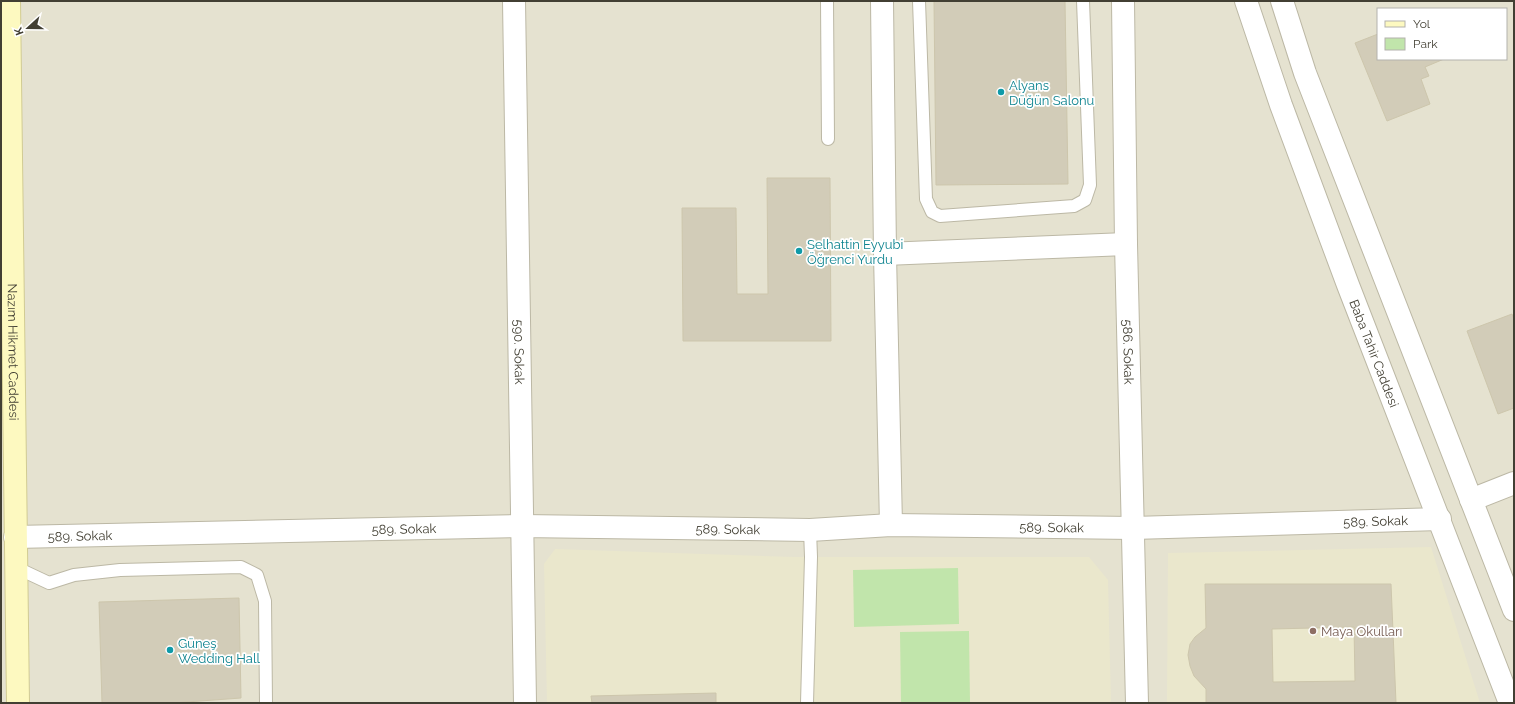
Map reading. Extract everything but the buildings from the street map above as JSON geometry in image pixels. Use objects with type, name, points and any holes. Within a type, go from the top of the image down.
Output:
[{"type":"main road","name":"Nazım Hikmet Caddesi","points":[[9,1],[18,703]]},
{"type":"street","name":"590. Sokak","points":[[514,1],[525,703]]},
{"type":"street","points":[[882,1],[885,254],[891,525]]},
{"type":"street","name":"586. Sokak","points":[[1123,1],[1126,244],[1137,703]]},
{"type":"street","name":"Baba Tahir Caddesi","points":[[1246,1],[1281,105],[1351,292],[1510,703]]},
{"type":"street","points":[[1282,1],[1305,73],[1514,610]]},
{"type":"street","points":[[885,254],[1126,244]]},
{"type":"street","points":[[1471,500],[1514,483]]},
{"type":"street","name":"589. Sokak","points":[[15,537],[522,526],[810,530],[891,525],[1133,528],[1440,519]]},
{"type":"lane","points":[[827,1],[828,139]]},
{"type":"lane","points":[[919,1],[926,199],[932,212],[940,216],[1074,206],[1085,200],[1090,185],[1083,1]]},
{"type":"lane","points":[[807,703],[811,557],[810,530]]},
{"type":"lane","points":[[16,568],[49,583],[74,575],[120,570],[240,567],[258,575],[265,600],[266,703]]},
{"type":"shaded area","points":[[1,1],[1514,1],[1514,703],[1,703]]},
{"type":"shaded area","name":"Maya Okulları","points":[[1431,547],[1480,703],[1167,703],[1168,553]]},
{"type":"shaded area","points":[[555,549],[794,557],[1089,557],[1108,580],[1111,703],[547,703],[544,564]]},
{"type":"green space","points":[[958,568],[959,624],[854,627],[853,570]]},
{"type":"green space","points":[[969,631],[970,703],[901,703],[900,632]]},
{"type":"place","name":"Alyans Düğün Salonu","points":[[1001,92]]},
{"type":"place","name":"Selhattin Eyyubi Öğrenci Yurdu","points":[[799,251]]},
{"type":"place","name":"Maya Okulları","points":[[1313,631]]},
{"type":"place","name":"Güneş Wedding Hall","points":[[170,650]]}]
